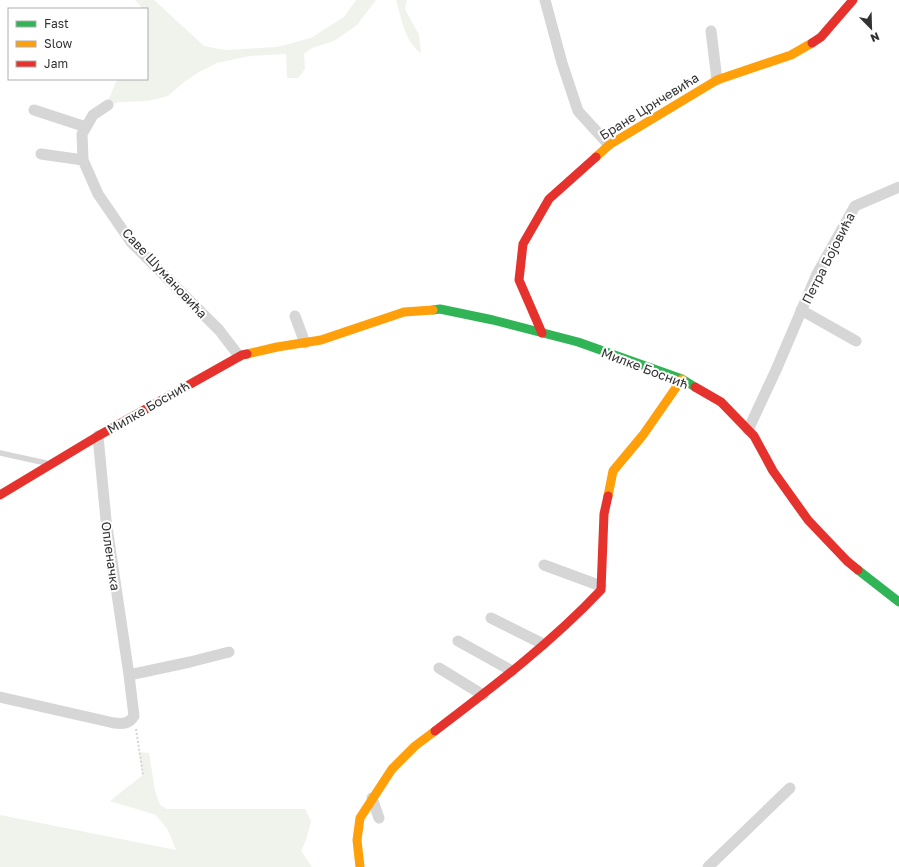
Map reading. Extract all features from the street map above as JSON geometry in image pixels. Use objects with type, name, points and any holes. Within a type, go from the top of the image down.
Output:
[{"type":"street","points":[[545,0],[562,63],[578,111],[609,145]]},
{"type":"street","name":"Бране Црнчевића","points":[[542,333],[519,280],[523,244],[550,199],[609,145],[717,80],[791,55],[821,37],[853,0]]},
{"type":"street","points":[[711,31],[717,80]]},
{"type":"street","name":"Саве Шумановића","points":[[108,105],[93,115],[82,134],[83,160],[98,194],[131,242],[219,330],[239,356]]},
{"type":"street","points":[[34,110],[86,127]]},
{"type":"street","points":[[41,154],[83,160]]},
{"type":"street","name":"Петра Бојовића","points":[[748,430],[817,274],[855,206],[899,187]]},
{"type":"street","name":"Милке Боснић","points":[[0,495],[98,436],[239,356],[278,347],[321,340],[404,312],[440,309],[493,320],[578,342],[682,379],[721,402],[754,436],[773,471],[808,520],[847,561],[899,602]]},
{"type":"street","name":"Петра Бојовића","points":[[801,310],[856,340]]},
{"type":"street","points":[[295,316],[305,342]]},
{"type":"street","points":[[360,867],[357,840],[360,818],[392,769],[415,746],[483,695],[512,671],[582,610],[601,590],[604,514],[613,471],[643,435],[682,379]]},
{"type":"street","name":"Опленачка","points":[[98,436],[106,520],[134,716]]},
{"type":"street","points":[[544,565],[601,586]]},
{"type":"street","points":[[491,618],[543,644]]},
{"type":"street","points":[[458,641],[512,671]]},
{"type":"street","points":[[129,675],[229,652]]},
{"type":"street","points":[[440,668],[483,695]]},
{"type":"street","points":[[0,697],[114,723],[126,723],[134,716]]},
{"type":"street","points":[[708,867],[790,788]]},
{"type":"street","points":[[372,798],[379,818]]},
{"type":"lane","points":[[0,453],[50,464]]},
{"type":"path","points":[[134,716],[143,775]]},
{"type":"shaded area","points":[[135,0],[154,0],[204,46],[225,50],[277,47],[311,38],[344,17],[356,0],[376,0],[357,25],[334,41],[312,48],[304,54],[305,69],[298,78],[287,78],[286,54],[249,56],[217,63],[184,82],[168,96],[148,101],[120,102],[108,105],[117,80],[148,80],[148,8],[142,8]]},
{"type":"shaded area","points":[[396,0],[407,0],[405,9],[419,35],[421,53],[411,43],[407,36]]},
{"type":"shaded area","points":[[139,752],[149,753],[155,791],[160,805],[167,809],[305,809],[311,821],[306,840],[301,851],[312,867],[0,867],[0,815],[176,850],[168,830],[156,815],[110,801],[143,775]]},
{"type":"traffic: fast","points":[[433,310],[440,309],[493,320],[578,342],[682,379],[695,387]]},
{"type":"traffic: fast","points":[[858,570],[899,602]]},
{"type":"traffic: slow","points":[[596,157],[609,145],[717,80],[791,55],[812,43]]},
{"type":"traffic: slow","points":[[247,354],[277,347],[321,340],[404,312],[433,310]]},
{"type":"traffic: slow","points":[[608,496],[613,471],[643,435],[682,379]]},
{"type":"traffic: slow","points":[[360,867],[357,840],[360,818],[392,769],[415,746],[435,731]]},
{"type":"traffic: jam","points":[[812,43],[821,37],[853,0]]},
{"type":"traffic: jam","points":[[542,333],[519,280],[523,244],[549,199],[596,157]]},
{"type":"traffic: jam","points":[[0,495],[98,436],[242,355],[247,354]]},
{"type":"traffic: jam","points":[[695,387],[721,402],[754,436],[773,471],[808,520],[847,561],[858,570]]},
{"type":"traffic: jam","points":[[435,731],[500,681],[542,646],[601,590],[604,514],[608,496]]}]
